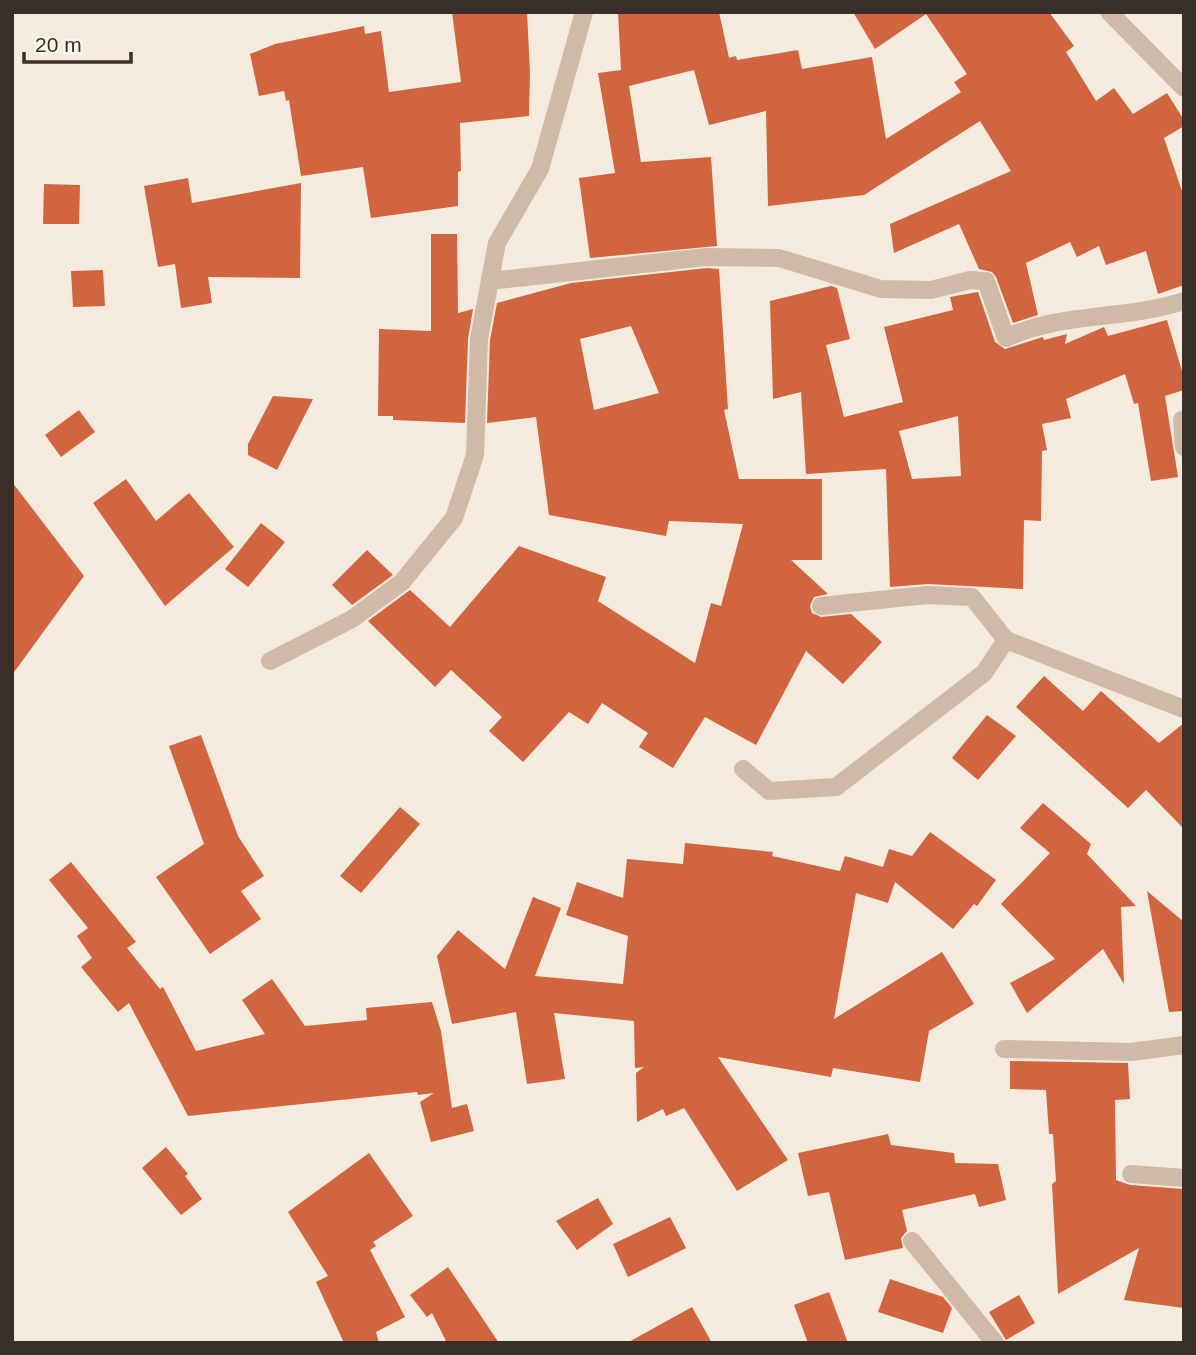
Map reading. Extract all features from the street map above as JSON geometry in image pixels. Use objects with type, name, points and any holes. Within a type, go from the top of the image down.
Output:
[{"type":"street","points":[[270,662],[352,619],[402,582],[454,518],[475,454],[479,339],[497,243],[540,169],[584,12]]},
{"type":"street","points":[[1110,12],[1184,88]]},
{"type":"street","points":[[490,281],[706,257],[779,258],[881,289],[931,290],[970,280],[986,281],[1006,338],[1031,326],[1162,308],[1184,301]]},
{"type":"street","points":[[1182,420],[1184,447]]},
{"type":"street","points":[[821,606],[927,594],[972,597],[1006,640],[1184,709]]},
{"type":"street","points":[[743,769],[769,791],[836,786],[984,673],[1006,640]]},
{"type":"street","points":[[1004,1049],[1131,1052],[1184,1045]]},
{"type":"street","points":[[1131,1174],[1184,1178]]},
{"type":"street","points":[[912,1241],[995,1343]]},
{"type":"building","points":[[452,12],[527,12],[530,73],[529,116],[460,123],[461,171],[458,172],[458,206],[371,218],[363,167],[301,176],[289,100],[286,101],[284,91],[259,96],[250,54],[275,44],[364,26],[365,34],[381,31],[389,92],[461,82]]},
{"type":"building","points":[[618,12],[719,12],[729,58],[736,56],[737,60],[798,50],[802,69],[872,57],[886,139],[961,92],[954,82],[967,74],[926,14],[875,49],[853,12],[1049,12],[1074,46],[1066,52],[1096,101],[1114,88],[1133,114],[1167,93],[1184,120],[1184,126],[1164,138],[1184,197],[1184,285],[1158,294],[1146,251],[1106,265],[1099,246],[1077,257],[1070,242],[1026,263],[1038,315],[1013,323],[996,277],[992,272],[979,269],[959,224],[894,253],[890,224],[1011,171],[980,121],[864,195],[768,206],[766,111],[709,125],[694,70],[629,86],[641,162],[711,157],[717,246],[590,258],[579,178],[615,173],[598,73],[621,70]]},
{"type":"building","points":[[188,178],[192,203],[301,183],[300,278],[208,277],[212,303],[181,308],[175,264],[158,267],[144,186]]},
{"type":"building","points":[[44,184],[80,185],[79,224],[43,224]]},
{"type":"building","points":[[431,234],[457,234],[458,313],[473,309],[468,339],[465,423],[393,420],[393,416],[378,416],[379,329],[431,331]]},
{"type":"building","points":[[707,268],[719,269],[728,409],[724,410],[739,479],[822,479],[822,560],[791,560],[828,594],[814,597],[810,606],[812,613],[821,617],[851,614],[882,642],[843,684],[806,651],[756,745],[705,717],[673,768],[639,747],[648,733],[602,703],[588,724],[569,712],[523,762],[489,731],[502,717],[451,670],[435,687],[368,621],[410,590],[450,627],[519,546],[606,577],[598,601],[695,663],[711,603],[721,606],[743,524],[669,521],[666,536],[549,515],[536,417],[487,423],[490,340],[497,303],[571,283]],"holes":[[[631,326],[659,393],[594,410],[580,339]]]},
{"type":"building","points":[[103,270],[105,306],[73,307],[71,271]]},
{"type":"building","points":[[831,286],[837,288],[850,339],[826,345],[844,417],[903,402],[884,327],[953,310],[950,297],[978,292],[995,342],[1005,349],[1043,337],[1044,340],[1067,334],[1065,344],[1104,327],[1108,336],[1167,320],[1184,378],[1184,390],[1165,396],[1178,477],[1151,481],[1138,403],[1134,404],[1125,374],[1066,399],[1071,418],[1042,424],[1047,450],[1042,451],[1041,521],[1024,520],[1023,589],[928,584],[890,587],[886,469],[806,474],[801,392],[773,399],[770,301]],"holes":[[[958,416],[961,476],[912,479],[899,431]]]},
{"type":"building","points":[[273,396],[313,399],[277,470],[248,455],[248,444]]},
{"type":"building","points":[[79,410],[95,432],[61,457],[45,435]]},
{"type":"building","points":[[126,479],[156,521],[189,493],[234,547],[165,606],[93,503]]},
{"type":"building","points":[[12,482],[84,576],[12,675]]},
{"type":"building","points":[[261,523],[285,542],[248,587],[225,569]]},
{"type":"building","points":[[367,550],[393,575],[352,605],[332,585]]},
{"type":"building","points":[[1044,676],[1083,711],[1101,691],[1159,743],[1184,723],[1184,829],[1146,790],[1128,808],[1016,707]]},
{"type":"building","points":[[987,715],[1016,736],[978,780],[952,758]]},
{"type":"building","points":[[201,735],[238,836],[264,876],[241,891],[261,919],[210,954],[156,877],[204,844],[169,746]]},
{"type":"building","points":[[1043,803],[1091,844],[1087,854],[1136,906],[1121,907],[1124,984],[1103,949],[1027,1013],[1010,983],[1055,959],[1001,904],[1050,853],[1020,828]]},
{"type":"building","points":[[400,807],[420,824],[361,893],[340,876]]},
{"type":"building","points":[[930,832],[996,880],[977,906],[974,904],[953,929],[895,882],[888,903],[856,893],[834,1019],[942,952],[974,1004],[929,1031],[920,1082],[833,1068],[831,1077],[718,1057],[788,1160],[737,1191],[684,1108],[666,1116],[663,1109],[637,1122],[636,1073],[644,1067],[635,1068],[634,1021],[554,1013],[565,1079],[527,1084],[516,1012],[452,1024],[437,956],[458,930],[505,969],[533,897],[561,908],[535,976],[623,984],[628,936],[566,915],[577,882],[623,898],[627,859],[683,864],[685,843],[773,852],[772,856],[840,871],[845,856],[883,867],[889,849],[912,856]]},
{"type":"building","points":[[71,862],[136,942],[127,948],[160,989],[163,987],[196,1051],[265,1034],[242,1000],[272,979],[305,1026],[367,1020],[366,1008],[432,1002],[441,1031],[452,1108],[467,1104],[474,1131],[431,1142],[420,1102],[434,1093],[418,1095],[417,1092],[188,1116],[129,1003],[118,1012],[81,967],[92,958],[77,936],[88,928],[49,880]]},
{"type":"building","points":[[1147,891],[1184,922],[1184,1011],[1169,1012]]},
{"type":"building","points":[[1010,1061],[1128,1063],[1130,1099],[1115,1100],[1116,1180],[1130,1185],[1184,1189],[1184,1308],[1124,1300],[1139,1248],[1058,1294],[1052,1184],[1056,1181],[1053,1134],[1049,1134],[1046,1090],[1010,1089]]},
{"type":"building","points":[[888,1134],[891,1145],[954,1153],[955,1163],[998,1164],[1006,1200],[979,1207],[975,1194],[902,1210],[907,1231],[901,1238],[903,1248],[845,1260],[829,1192],[808,1196],[798,1153]]},
{"type":"building","points":[[166,1147],[188,1174],[185,1176],[202,1199],[181,1215],[142,1168]]},
{"type":"building","points":[[369,1153],[413,1216],[373,1242],[376,1246],[370,1250],[405,1317],[376,1332],[379,1343],[344,1343],[316,1282],[328,1276],[288,1212]]},
{"type":"building","points":[[598,1198],[613,1224],[577,1250],[556,1221]]},
{"type":"building","points":[[670,1217],[686,1248],[628,1277],[613,1244]]},
{"type":"building","points":[[448,1267],[499,1343],[447,1343],[432,1313],[427,1317],[410,1295]]},
{"type":"building","points":[[890,1279],[943,1297],[952,1308],[943,1333],[878,1312]]},
{"type":"building","points":[[829,1292],[848,1343],[808,1343],[794,1305]]},
{"type":"building","points":[[1019,1295],[1035,1323],[1006,1340],[989,1312]]},
{"type":"building","points":[[692,1307],[712,1343],[627,1343]]}]
